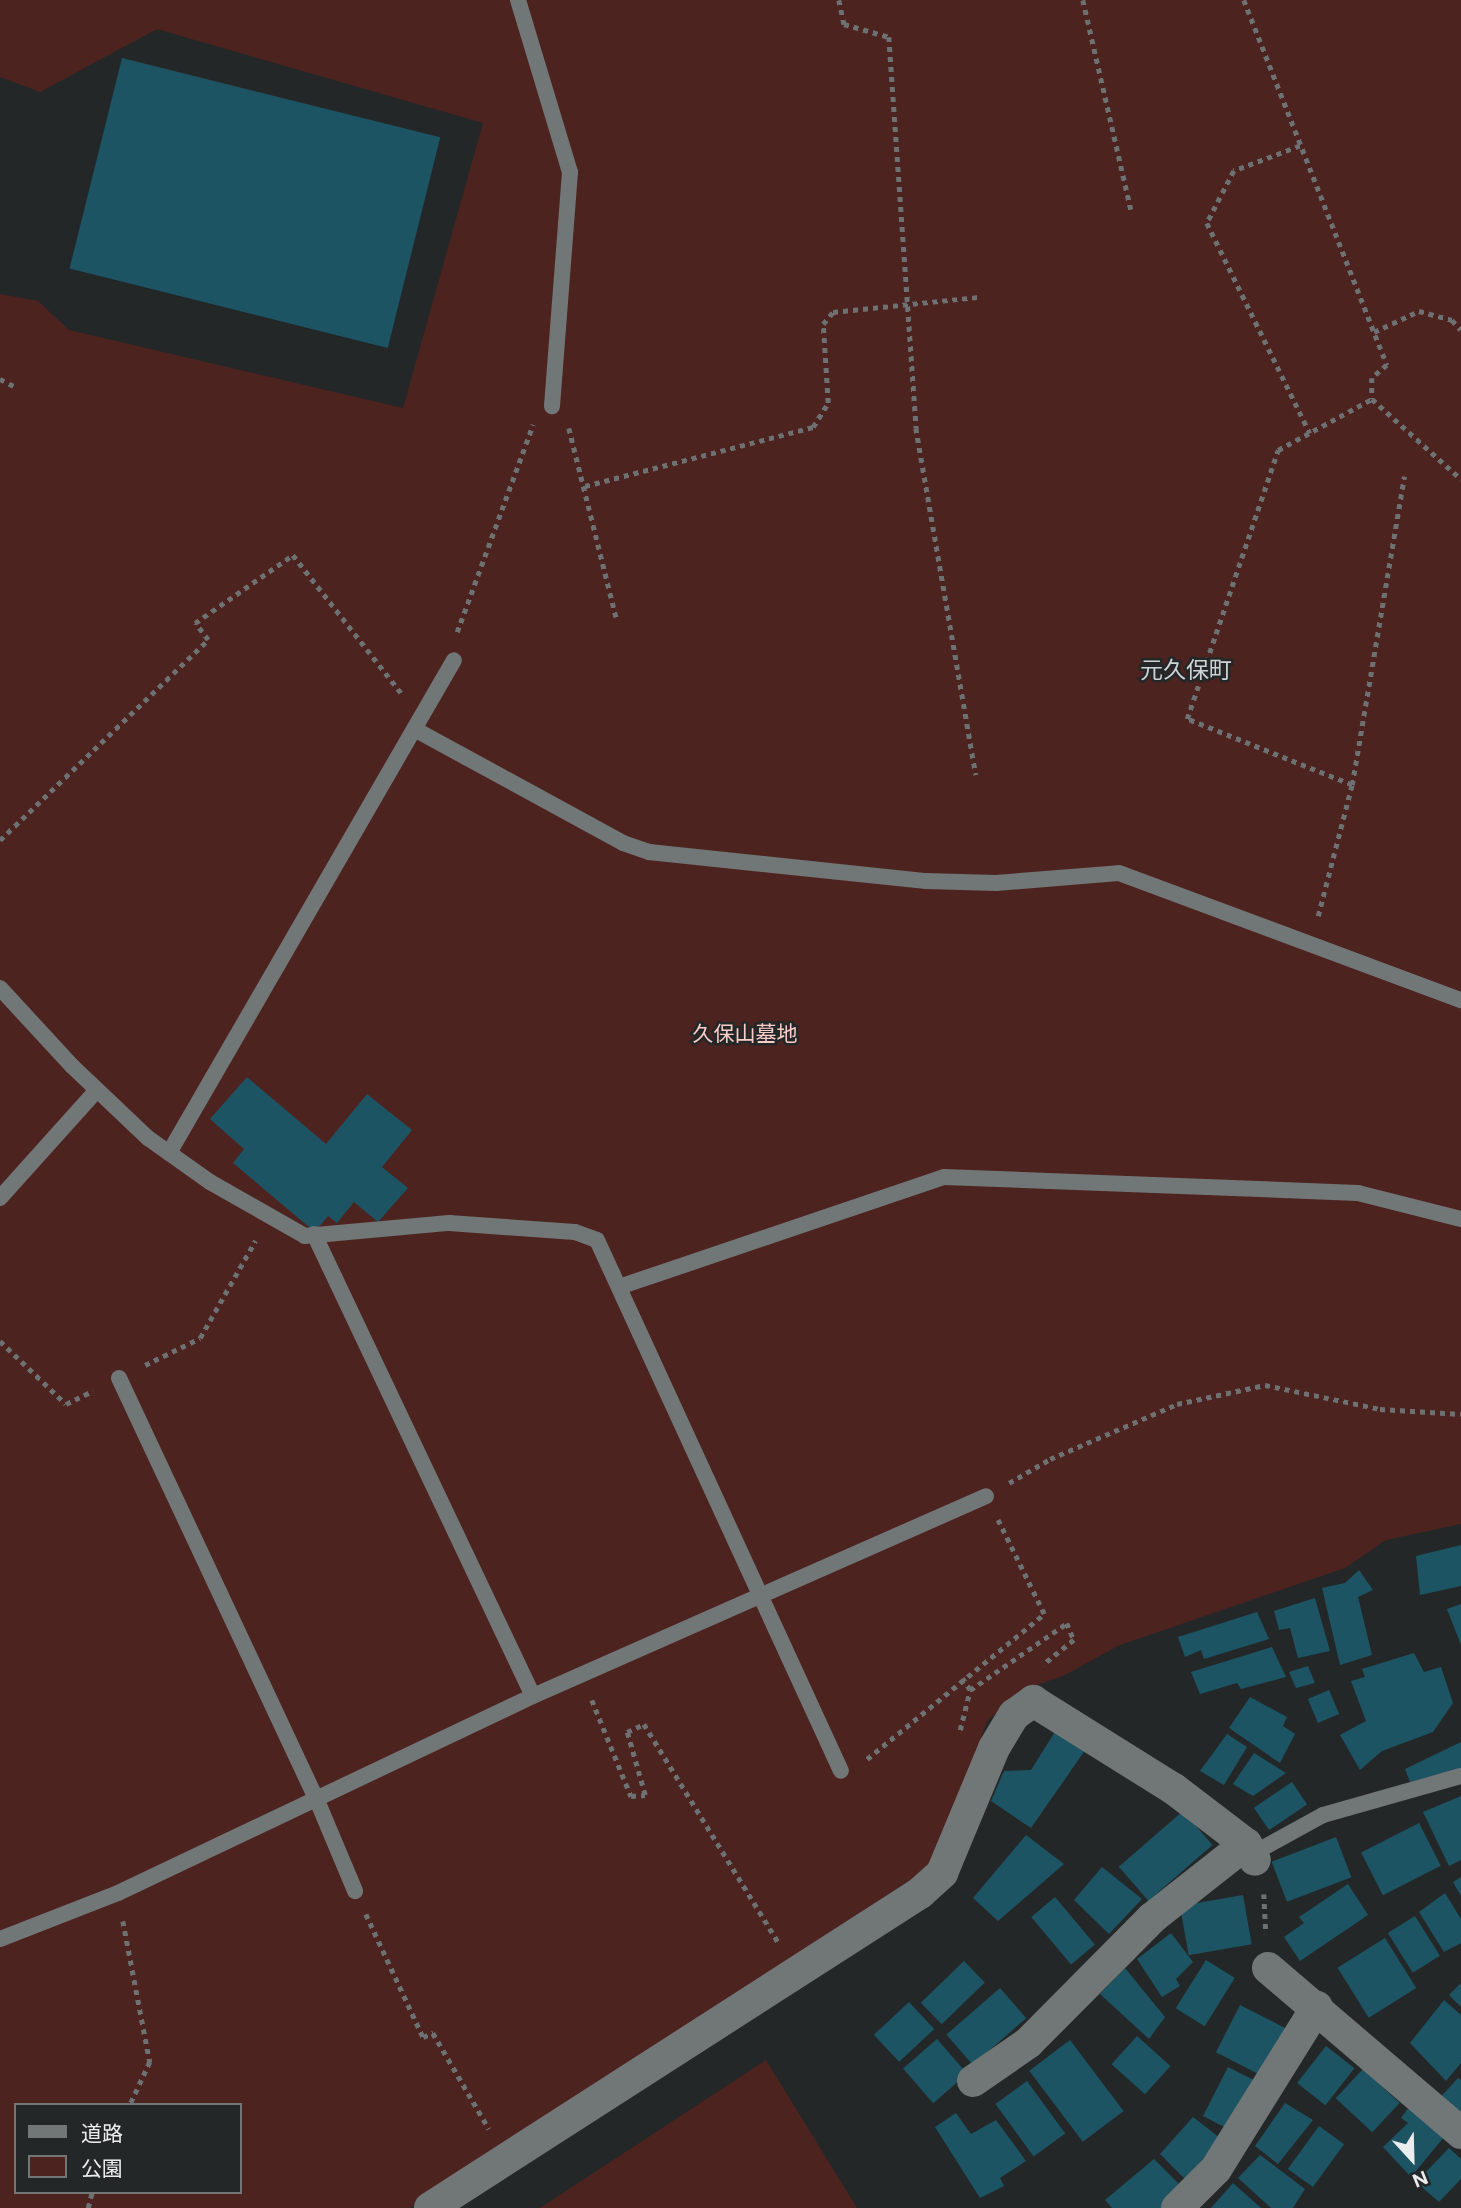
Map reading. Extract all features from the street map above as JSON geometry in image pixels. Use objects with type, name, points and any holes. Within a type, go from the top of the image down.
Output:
[{"type":"street","points":[[430,2208],[920,1894],[942,1873],[995,1748],[1014,1715],[1033,1701],[1174,1788],[1251,1852],[1152,1918],[1028,2043],[973,2081]]},
{"type":"street","points":[[1268,1968],[1317,2007],[1461,2133]]},
{"type":"street","points":[[1177,2208],[1216,2169],[1317,2007]]},
{"type":"lane","points":[[518,0],[570,172],[552,406]]},
{"type":"lane","points":[[169,1153],[419,725],[454,660]]},
{"type":"lane","points":[[419,725],[623,843],[649,852],[926,881],[996,883],[1119,873],[1461,1000]]},
{"type":"lane","points":[[0,988],[97,1090],[169,1153],[210,1182],[305,1236],[449,1223],[575,1232],[597,1241],[841,1771]]},
{"type":"lane","points":[[0,1198],[97,1090]]},
{"type":"lane","points":[[619,1287],[944,1177],[1359,1193],[1461,1219]]},
{"type":"lane","points":[[314,1234],[533,1696]]},
{"type":"lane","points":[[119,1378],[316,1798],[355,1891]]},
{"type":"lane","points":[[0,1939],[118,1893],[581,1674],[986,1496]]},
{"type":"lane","points":[[1251,1852],[1323,1815],[1461,1776]]},
{"type":"path","points":[[839,0],[844,24],[889,37],[904,305],[916,428],[976,775]]},
{"type":"path","points":[[1083,0],[1131,210]]},
{"type":"path","points":[[1244,0],[1387,365],[1372,378],[1372,399],[1461,479]]},
{"type":"path","points":[[1300,146],[1234,171],[1207,223],[1310,433]]},
{"type":"path","points":[[585,486],[813,427],[828,403],[823,324],[833,312],[979,297]]},
{"type":"path","points":[[1374,332],[1419,311],[1452,320],[1461,330]]},
{"type":"path","points":[[0,379],[14,386]]},
{"type":"path","points":[[1352,785],[1187,719],[1278,450],[1372,399]]},
{"type":"path","points":[[454,660],[457,624],[527,429],[552,406],[573,434],[616,617]]},
{"type":"path","points":[[1311,944],[1352,785],[1404,476]]},
{"type":"path","points":[[0,840],[208,640],[195,623],[293,555],[419,725]]},
{"type":"path","points":[[0,1341],[66,1404],[201,1338],[270,1215]]},
{"type":"path","points":[[841,1771],[874,1756],[1044,1614],[986,1496],[1050,1459],[1177,1404],[1265,1385],[1380,1409],[1461,1414]]},
{"type":"path","points":[[970,1690],[1067,1623],[1074,1640],[1012,1690],[1027,1706]]},
{"type":"path","points":[[581,1674],[631,1796],[645,1795],[627,1732],[643,1724],[797,1972]]},
{"type":"path","points":[[1251,1852],[1263,1881],[1268,1968]]},
{"type":"path","points":[[355,1891],[423,2037],[433,2033],[507,2159]]},
{"type":"path","points":[[118,1893],[150,2062],[131,2103]]},
{"type":"green space","name":"久保山墓地","points":[[0,0],[1461,0],[1461,1524],[1386,1540],[1345,1568],[1120,1645],[1063,1676],[1025,1689],[987,1721],[939,1856],[916,1876],[410,2208],[0,2208],[0,294],[38,301],[69,330],[403,408],[483,123],[157,29],[40,92],[0,77]]},
{"type":"green space","points":[[766,2060],[857,2208],[540,2208]]},
{"type":"building","points":[[122,58],[440,137],[388,348],[70,269]]},
{"type":"building","points":[[247,1077],[326,1144],[367,1094],[412,1130],[382,1167],[408,1188],[378,1222],[354,1202],[337,1223],[328,1216],[315,1232],[233,1163],[244,1149],[210,1119]]},
{"type":"building","points":[[1461,1545],[1461,1586],[1420,1595],[1416,1556]]},
{"type":"building","points":[[1359,1570],[1373,1590],[1358,1597],[1372,1655],[1340,1665],[1322,1588],[1345,1583]]},
{"type":"building","points":[[1315,1598],[1330,1651],[1298,1658],[1290,1628],[1279,1630],[1274,1611]]},
{"type":"building","points":[[1461,1604],[1461,1645],[1447,1609]]},
{"type":"building","points":[[1257,1612],[1269,1639],[1204,1659],[1201,1650],[1185,1657],[1178,1637]]},
{"type":"building","points":[[1272,1647],[1286,1677],[1241,1689],[1237,1683],[1200,1694],[1191,1672]]},
{"type":"building","points":[[1414,1653],[1424,1672],[1441,1667],[1453,1703],[1433,1732],[1382,1751],[1360,1770],[1340,1735],[1366,1721],[1351,1681],[1365,1677],[1362,1669]]},
{"type":"building","points":[[1308,1666],[1315,1683],[1296,1688],[1289,1672]]},
{"type":"building","points":[[1329,1690],[1339,1714],[1318,1723],[1308,1699]]},
{"type":"building","points":[[1250,1697],[1287,1717],[1283,1726],[1295,1734],[1280,1763],[1229,1728]]},
{"type":"building","points":[[1058,1727],[1088,1746],[1031,1828],[991,1801],[1004,1771],[1031,1770]]},
{"type":"building","points":[[1227,1734],[1247,1747],[1224,1785],[1200,1771]]},
{"type":"building","points":[[1461,1742],[1461,1769],[1410,1782],[1405,1769]]},
{"type":"building","points":[[1254,1753],[1286,1773],[1253,1796],[1233,1784]]},
{"type":"building","points":[[1292,1782],[1307,1804],[1269,1830],[1254,1808]]},
{"type":"building","points":[[1461,1796],[1461,1860],[1449,1866],[1423,1812]]},
{"type":"building","points":[[1183,1811],[1213,1845],[1148,1901],[1119,1867]]},
{"type":"building","points":[[1419,1823],[1441,1866],[1383,1895],[1361,1853]]},
{"type":"building","points":[[1026,1835],[1064,1864],[998,1921],[973,1898]]},
{"type":"building","points":[[1336,1837],[1351,1877],[1287,1902],[1272,1862]]},
{"type":"building","points":[[1102,1867],[1142,1899],[1109,1934],[1074,1900]]},
{"type":"building","points":[[1461,1877],[1461,1896],[1453,1882]]},
{"type":"building","points":[[1348,1884],[1368,1915],[1300,1961],[1284,1937],[1304,1923],[1299,1917]]},
{"type":"building","points":[[1445,1893],[1461,1919],[1461,1943],[1444,1952],[1419,1912]]},
{"type":"building","points":[[1243,1895],[1252,1944],[1189,1955],[1180,1906]]},
{"type":"building","points":[[1055,1897],[1095,1944],[1071,1964],[1031,1917]]},
{"type":"building","points":[[1415,1916],[1440,1956],[1413,1973],[1388,1933]]},
{"type":"building","points":[[1171,1933],[1193,1962],[1176,1979],[1180,1986],[1162,1997],[1137,1959]]},
{"type":"building","points":[[1385,1938],[1416,1988],[1369,2018],[1338,1968]]},
{"type":"building","points":[[1206,1960],[1235,1978],[1205,2026],[1176,2008]]},
{"type":"building","points":[[964,1961],[985,1983],[942,2024],[921,2003]]},
{"type":"building","points":[[1125,1968],[1165,2017],[1149,2039],[1100,1994]]},
{"type":"building","points":[[1461,1983],[1461,2007],[1449,1995]]},
{"type":"building","points":[[1000,1988],[1026,2018],[973,2065],[946,2035]]},
{"type":"building","points":[[1444,2000],[1461,2015],[1461,2063],[1446,2081],[1410,2043]]},
{"type":"building","points":[[909,2002],[934,2029],[899,2062],[874,2035]]},
{"type":"building","points":[[1240,2005],[1285,2028],[1261,2075],[1216,2052]]},
{"type":"building","points":[[1137,2036],[1170,2066],[1145,2094],[1112,2064]]},
{"type":"building","points":[[937,2039],[967,2074],[933,2103],[903,2069]]},
{"type":"building","points":[[1070,2040],[1124,2111],[1083,2142],[1029,2071]]},
{"type":"building","points":[[1326,2046],[1354,2068],[1325,2105],[1297,2083]]},
{"type":"building","points":[[1228,2067],[1255,2081],[1230,2130],[1203,2116]]},
{"type":"building","points":[[1363,2069],[1400,2103],[1372,2132],[1336,2098]]},
{"type":"building","points":[[1458,2078],[1461,2080],[1461,2121],[1438,2100]]},
{"type":"building","points":[[1027,2081],[1065,2134],[1034,2157],[995,2104]]},
{"type":"building","points":[[1285,2103],[1313,2120],[1278,2164],[1255,2146]]},
{"type":"building","points":[[1409,2107],[1444,2137],[1411,2177],[1383,2147],[1408,2123],[1401,2118]]},
{"type":"building","points":[[956,2113],[971,2134],[996,2120],[1026,2161],[1000,2178],[1004,2186],[980,2198],[935,2127]]},
{"type":"building","points":[[1193,2117],[1220,2138],[1186,2180],[1160,2154]]},
{"type":"building","points":[[1319,2126],[1344,2144],[1313,2187],[1288,2169]]},
{"type":"building","points":[[1449,2148],[1461,2159],[1461,2179],[1439,2202],[1416,2182]]},
{"type":"building","points":[[1260,2155],[1305,2189],[1293,2208],[1271,2208],[1238,2178]]},
{"type":"building","points":[[1154,2159],[1182,2187],[1161,2208],[1112,2208],[1105,2200]]},
{"type":"building","points":[[1233,2183],[1261,2208],[1211,2208]]},
{"type":"district","name":"元久保町","points":[[1186,670]]}]
